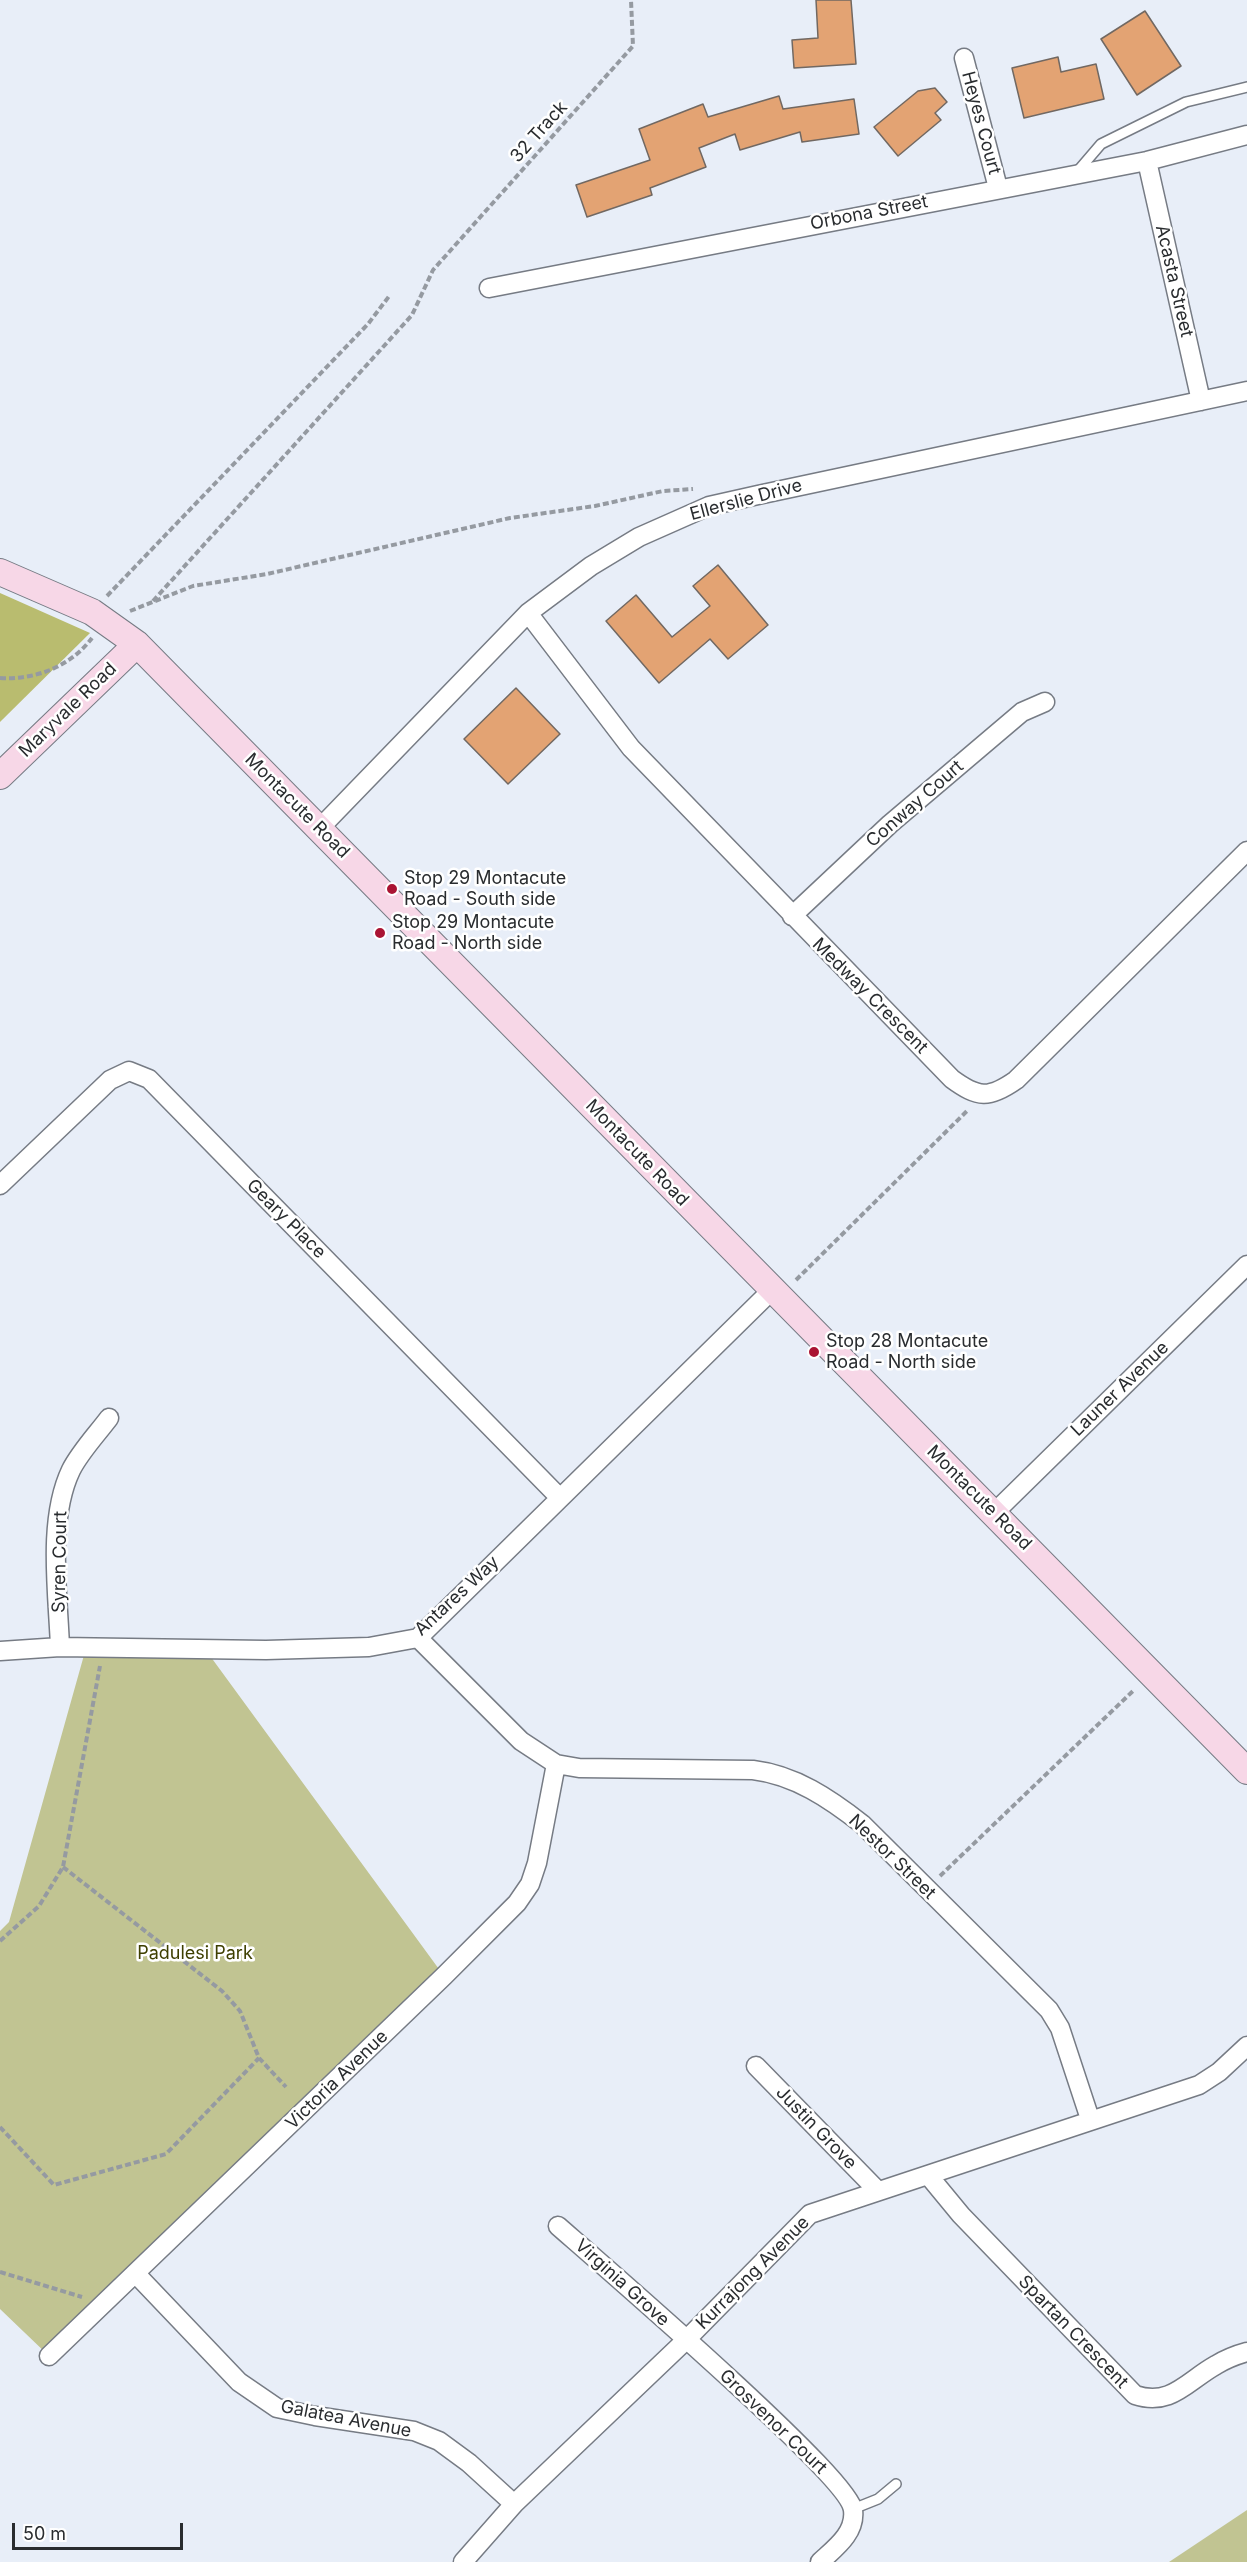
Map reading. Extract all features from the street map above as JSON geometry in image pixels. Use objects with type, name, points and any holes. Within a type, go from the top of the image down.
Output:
[{"type":"main road","name":"Montacute Road","points":[[0,572],[98,616],[137,644],[1247,1771]]},
{"type":"main road","name":"Maryvale Road","points":[[0,776],[137,644]]},
{"type":"street","name":"Heyes Court","points":[[964,58],[998,188]]},
{"type":"street","name":"Orbona Street","points":[[489,288],[1147,161],[1247,135]]},
{"type":"street","name":"Acasta Street","points":[[1147,161],[1201,401]]},
{"type":"street","name":"Ellerslie Drive","points":[[320,829],[528,613],[591,566],[639,537],[709,506],[1247,392]]},
{"type":"street","name":"Medway Crescent","points":[[528,613],[631,748],[952,1079],[967,1090],[984,1095]]},
{"type":"street","name":"Conway Court","points":[[792,916],[890,824],[1022,712],[1045,702]]},
{"type":"street","points":[[984,1095],[998,1093],[1016,1080],[1247,851]]},
{"type":"street","name":"Geary Place","points":[[0,1185],[110,1080],[129,1071],[149,1080],[559,1497]]},
{"type":"street","name":"Launer Avenue","points":[[994,1513],[1245,1271]]},
{"type":"street","name":"Antares Way","points":[[0,1651],[60,1647],[267,1650],[369,1647],[418,1638],[559,1497],[775,1294]]},
{"type":"street","name":"Syren Court","points":[[60,1647],[57,1530],[61,1502],[71,1469],[109,1418]]},
{"type":"street","name":"Nestor Street","points":[[418,1638],[521,1741],[556,1764],[579,1768],[753,1770],[781,1775],[847,1812],[1049,2010],[1060,2028],[1090,2119]]},
{"type":"street","name":"Victoria Avenue","points":[[49,2356],[517,1903],[530,1884],[537,1863],[556,1764]]},
{"type":"street","name":"Kurrajong Avenue","points":[[463,2562],[514,2504],[686,2340],[810,2214],[1090,2119],[1199,2085],[1219,2072],[1247,2046]]},
{"type":"street","name":"Justin Grove","points":[[756,2066],[876,2190]]},
{"type":"street","name":"Spartan Crescent","points":[[928,2175],[961,2215],[1135,2395],[1156,2400],[1171,2396],[1215,2365],[1232,2356],[1247,2352]]},
{"type":"street","name":"Virginia Grove","points":[[558,2226],[686,2340]]},
{"type":"street","name":"Galatea Avenue","points":[[136,2274],[239,2382],[277,2408],[414,2431],[439,2441],[469,2463],[514,2504]]},
{"type":"street","name":"Grosvenor Court","points":[[686,2340],[834,2481],[848,2496],[853,2510]]},
{"type":"street","points":[[820,2562],[843,2540],[852,2525],[853,2510]]},
{"type":"lane","points":[[1076,174],[1101,144],[1186,102],[1247,87]]},
{"type":"lane","points":[[853,2510],[878,2499],[896,2484]]},
{"type":"path","name":"32 Track","points":[[152,603],[412,315],[433,270],[633,46],[631,0]]},
{"type":"path","points":[[0,678],[19,679],[64,665],[86,646],[98,616],[368,324],[390,295]]},
{"type":"path","points":[[98,616],[152,603],[193,586],[267,574],[510,518],[595,506],[663,491],[695,489]]},
{"type":"path","points":[[775,1294],[984,1095]]},
{"type":"path","points":[[0,1941],[39,1905],[63,1868],[101,1662]]},
{"type":"path","points":[[927,1889],[1136,1688]]},
{"type":"path","points":[[63,1868],[222,1991],[240,2011],[259,2058],[286,2086]]},
{"type":"path","points":[[0,2127],[54,2185],[166,2154],[259,2058]]},
{"type":"path","points":[[0,2272],[88,2299]]},
{"type":"green space","points":[[0,593],[90,633],[0,722]]},
{"type":"green space","name":"Padulesi Park","points":[[86,1648],[205,1649],[444,1976],[49,2356],[0,2309],[0,1931],[9,1922]]},
{"type":"green space","points":[[1247,2510],[1247,2562],[1169,2562]]},
{"type":"building","points":[[816,0],[851,0],[856,64],[794,68],[792,40],[818,38]]},
{"type":"building","points":[[1145,11],[1181,66],[1137,95],[1101,39]]},
{"type":"building","points":[[1058,57],[1061,72],[1096,64],[1104,99],[1024,118],[1012,68]]},
{"type":"building","points":[[935,88],[947,102],[935,113],[941,120],[898,156],[874,127],[918,91]]},
{"type":"building","points":[[779,96],[783,109],[854,99],[859,134],[802,142],[800,132],[740,150],[735,134],[699,148],[706,167],[650,188],[652,195],[587,217],[576,185],[650,160],[639,129],[703,104],[708,117]]},
{"type":"building","points":[[718,565],[768,625],[728,659],[710,639],[659,683],[606,621],[636,595],[672,637],[710,606],[693,586]]},
{"type":"building","points":[[516,688],[560,734],[508,784],[464,739]]},
{"type":"place","name":"Stop 29 Montacute Road - South side","points":[[392,889]]},
{"type":"place","name":"Stop 29 Montacute Road - North side","points":[[380,933]]},
{"type":"place","name":"Stop 28 Montacute Road - North side","points":[[814,1352]]}]
